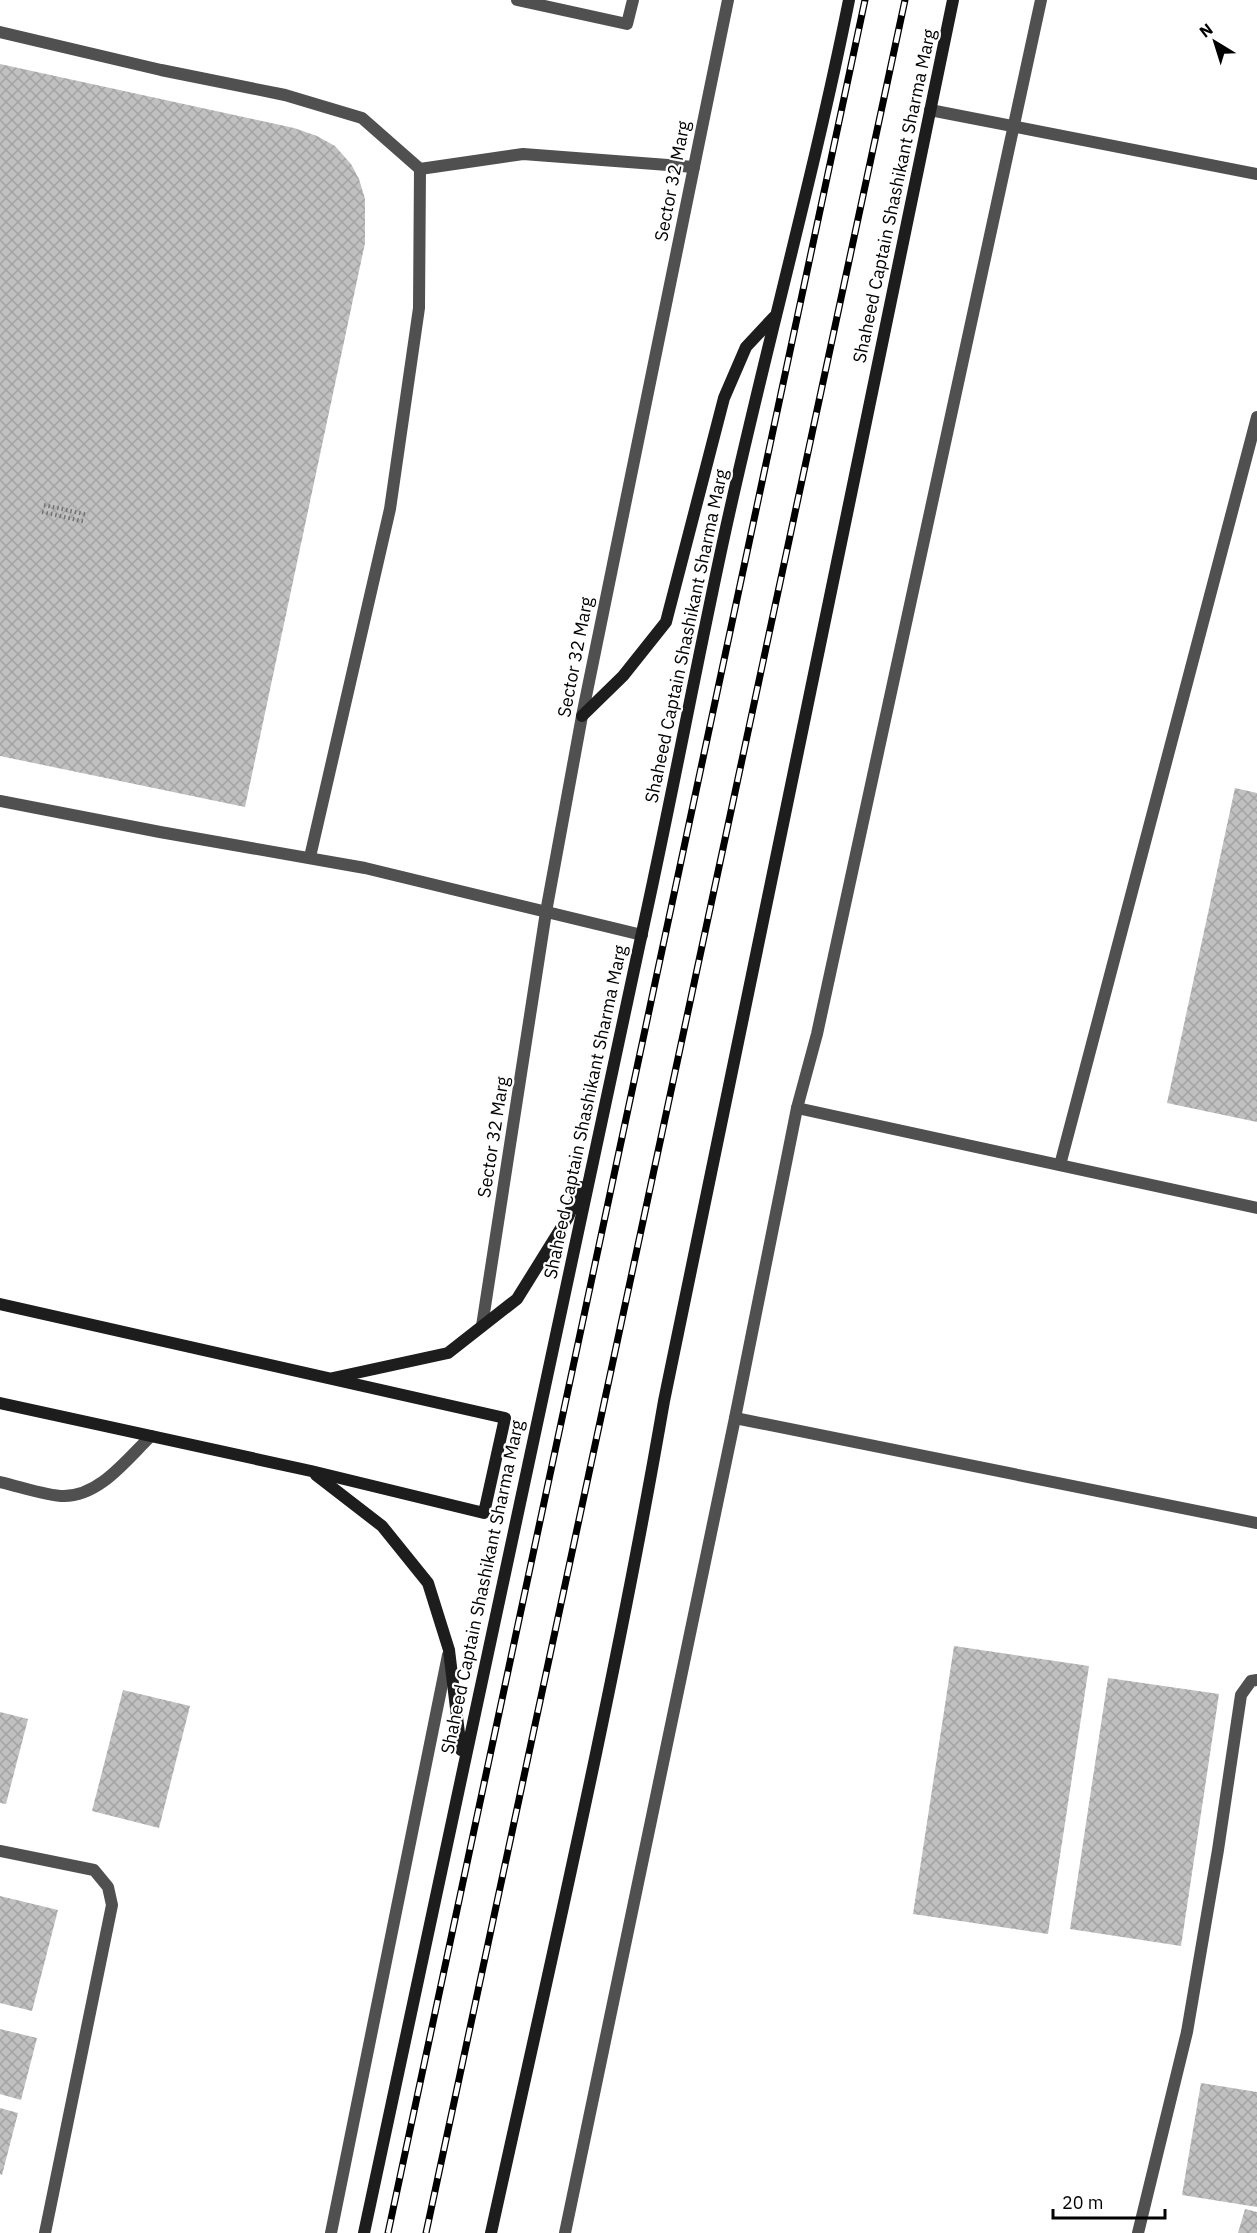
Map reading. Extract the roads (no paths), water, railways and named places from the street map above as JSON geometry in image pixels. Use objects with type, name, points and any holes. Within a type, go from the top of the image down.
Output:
[{"type":"main road","name":"Shaheed Captain Shashikant Sharma Marg","points":[[364,2233],[462,1760],[642,935],[724,537],[833,79],[849,0]]},
{"type":"main road","name":"Shaheed Captain Shashikant Sharma Marg","points":[[491,2233],[560,1920],[638,1547],[664,1401],[953,0]]},
{"type":"main road","points":[[582,716],[623,676],[666,622],[724,398],[746,347],[775,316]]},
{"type":"main road","points":[[329,1378],[448,1353],[517,1299],[568,1217],[592,1162]]},
{"type":"main road","points":[[0,1304],[505,1418],[484,1513],[311,1471],[0,1403]]},
{"type":"main road","points":[[311,1471],[382,1526],[428,1583],[449,1650],[462,1760]]},
{"type":"street","points":[[517,0],[627,24],[633,0]]},
{"type":"street","name":"Sector 32 Marg","points":[[482,1326],[546,912],[582,716],[728,0]]},
{"type":"street","points":[[565,2233],[735,1418],[797,1108],[817,1034],[1016,126],[1041,0]]},
{"type":"street","points":[[0,32],[161,70],[285,95],[362,118],[420,169],[419,308],[390,509],[310,857]]},
{"type":"street","points":[[930,110],[1257,174]]},
{"type":"street","points":[[420,169],[523,154],[694,167]]},
{"type":"street","points":[[1060,1165],[1257,417]]},
{"type":"street","points":[[0,801],[364,868],[642,935]]},
{"type":"street","points":[[797,1108],[1257,1208]]},
{"type":"street","points":[[735,1418],[1257,1523]]},
{"type":"street","points":[[0,1482],[63,1496],[84,1494],[100,1485],[151,1436]]},
{"type":"street","points":[[331,2233],[449,1650]]},
{"type":"street","points":[[1138,2233],[1187,2032],[1218,1850],[1241,1695],[1251,1681],[1257,1680]]},
{"type":"street","points":[[0,1851],[94,1870],[108,1887],[112,1905],[45,2233]]},
{"type":"railway","points":[[388,2233],[865,0]]},
{"type":"railway","points":[[426,2233],[905,0]]}]
